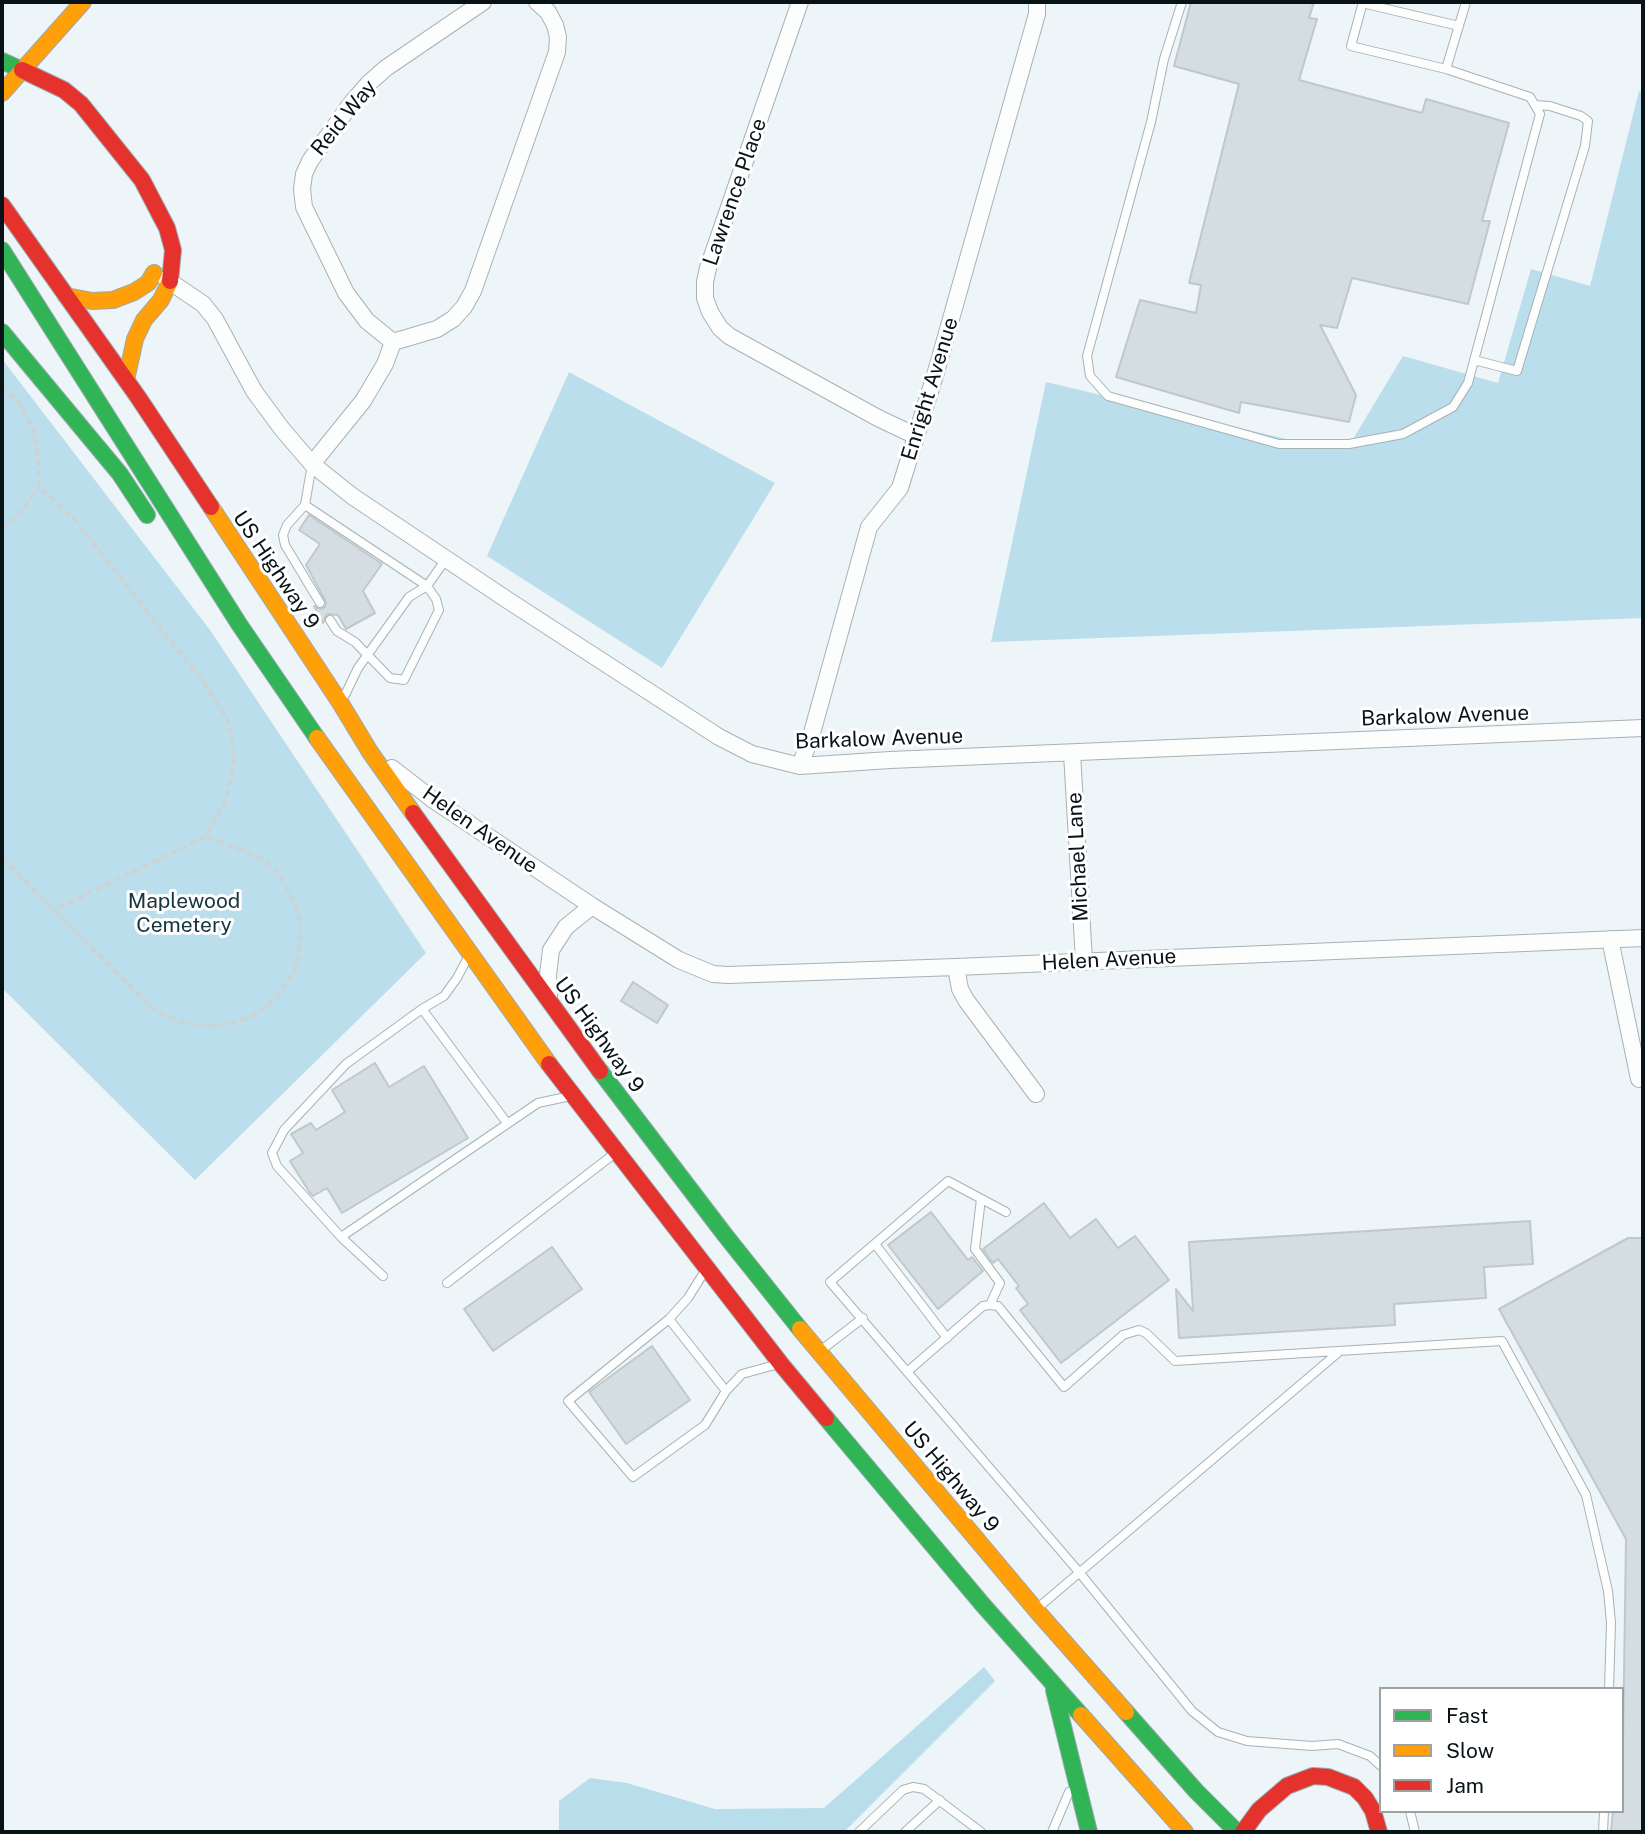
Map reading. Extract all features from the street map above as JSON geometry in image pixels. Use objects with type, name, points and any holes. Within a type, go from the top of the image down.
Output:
[{"type":"main road","points":[[2,93],[83,2]]},
{"type":"main road","points":[[2,61],[64,90],[81,104],[122,152],[167,228],[173,250],[170,281],[161,300],[144,320],[135,339],[126,380]]},
{"type":"main road","name":"US Highway 9","points":[[2,205],[126,380],[370,752],[458,878],[724,1235],[1035,1610],[1196,1791],[1237,1832]]},
{"type":"main road","points":[[66,296],[93,301],[113,300],[148,283],[160,260],[162,247],[156,206]]},
{"type":"main road","points":[[2,250],[239,624],[468,955],[572,1096],[781,1364],[974,1595],[1185,1832]]},
{"type":"main road","points":[[2,332],[120,474],[155,527]]},
{"type":"main road","points":[[183,568],[239,624]]},
{"type":"main road","points":[[1053,1685],[1089,1832]]},
{"type":"main road","points":[[1243,1832],[1259,1810],[1287,1786],[1313,1771],[1354,1787],[1373,1811],[1378,1832]]},
{"type":"main road","points":[[1196,1791],[1202,1817]]},
{"type":"street","name":"Reid Way","points":[[393,342],[367,321],[346,293],[304,207],[304,174],[310,161],[369,83],[386,68],[483,2]]},
{"type":"street","points":[[312,464],[375,383],[393,342],[438,329],[464,307],[473,290],[557,52],[558,37],[555,25],[548,12],[537,2]]},
{"type":"street","name":"Lawrence Place","points":[[800,2],[708,268],[705,298],[720,328],[729,336],[916,436]]},
{"type":"street","name":"Enright Avenue","points":[[800,766],[812,733],[869,527],[900,488],[1037,14],[1037,2]]},
{"type":"street","name":"Barkalow Avenue","points":[[154,273],[203,304],[215,318],[254,391],[275,421],[312,464],[352,496],[446,559],[719,737],[752,754],[800,766],[1643,728]]},
{"type":"street","name":"Helen Avenue","points":[[370,752],[432,799],[592,906],[679,960],[713,974],[956,967],[1643,938]]},
{"type":"street","name":"Michael Lane","points":[[1072,753],[1084,961]]},
{"type":"street","points":[[550,1002],[548,975],[551,950],[566,927],[592,906]]},
{"type":"street","points":[[1610,939],[1639,1079]]},
{"type":"street","points":[[956,967],[960,989],[966,1000],[1036,1094]]},
{"type":"lane","points":[[1181,2],[1087,356],[1090,376],[1108,396],[1279,444],[1349,443],[1403,434],[1453,407],[1468,383],[1540,114],[1531,97],[1446,68],[1351,46],[1363,2],[1459,26]]},
{"type":"lane","points":[[1446,68],[1466,2]]},
{"type":"lane","points":[[1474,359],[1517,372],[1585,146],[1588,121],[1550,106],[1535,105]]},
{"type":"lane","points":[[312,464],[305,505],[287,525],[283,536],[285,545],[320,603]]},
{"type":"lane","points":[[305,505],[427,586],[436,599],[439,610],[404,680],[390,678],[355,642],[337,631],[330,620]]},
{"type":"lane","points":[[341,704],[358,668],[409,597],[427,586],[446,559]]},
{"type":"lane","points":[[383,1276],[341,1237],[281,1172],[273,1159],[274,1147],[284,1130],[346,1064],[444,996],[457,978],[468,955]]},
{"type":"lane","points":[[422,1009],[507,1123]]},
{"type":"lane","points":[[341,1237],[538,1103],[572,1096]]},
{"type":"lane","points":[[447,1283],[616,1153]]},
{"type":"lane","points":[[1006,1212],[947,1181],[830,1282],[1079,1572],[1192,1711],[1218,1732],[1247,1741],[1312,1746],[1338,1745],[1370,1756],[1379,1764]]},
{"type":"lane","points":[[981,1199],[975,1249],[1000,1283],[990,1305]]},
{"type":"lane","points":[[875,1244],[947,1338]]},
{"type":"lane","points":[[706,1269],[688,1298],[669,1319],[568,1401],[633,1477],[705,1425],[726,1391],[742,1374],[781,1364]]},
{"type":"lane","points":[[907,1372],[983,1307],[990,1305],[998,1306],[1064,1387],[1124,1335],[1139,1330],[1146,1333],[1175,1361],[1502,1342],[1586,1495],[1608,1591],[1611,1623],[1609,1687]]},
{"type":"lane","points":[[819,1352],[863,1318]]},
{"type":"lane","points":[[669,1319],[726,1391]]},
{"type":"lane","points":[[1035,1610],[1340,1351]]},
{"type":"lane","points":[[1312,1746],[1312,1756]]},
{"type":"lane","points":[[1052,1832],[1074,1776]]},
{"type":"lane","points":[[859,1832],[903,1790],[913,1787],[924,1789],[981,1832]]},
{"type":"lane","points":[[905,1832],[940,1800]]},
{"type":"lane","points":[[1410,1813],[1415,1832]]},
{"type":"lane","points":[[1603,1832],[1604,1813]]},
{"type":"path","points":[[2,386],[20,404],[33,429],[38,455],[39,486],[24,508],[2,529]]},
{"type":"path","points":[[39,486],[75,520],[207,687],[224,713],[232,736],[234,764],[226,799],[205,837],[54,910]]},
{"type":"path","points":[[2,858],[134,993],[167,1017],[185,1024],[229,1024],[254,1015],[276,998],[298,960],[302,929],[297,908],[286,884],[268,863],[247,852],[205,837]]},
{"type":"green space","points":[[1639,91],[1643,92],[1643,618],[991,642],[1046,382],[1320,447],[1350,444],[1403,356],[1498,383],[1531,269],[1590,286]]},
{"type":"green space","name":"Maplewood Cemetery","points":[[2,359],[210,630],[426,953],[195,1180],[2,988]]},
{"type":"green space","points":[[569,372],[775,483],[662,668],[487,556]]},
{"type":"shaded area","points":[[984,1667],[995,1681],[844,1832],[559,1832],[559,1801],[590,1778],[627,1783],[715,1809],[824,1808]]},
{"type":"building","points":[[1191,2],[1314,2],[1309,18],[1317,19],[1299,80],[1422,113],[1426,99],[1509,123],[1482,221],[1490,221],[1468,304],[1352,278],[1337,328],[1320,325],[1356,395],[1349,422],[1241,402],[1239,413],[1116,377],[1140,300],[1196,313],[1201,285],[1189,283],[1239,84],[1174,66]]},
{"type":"building","points":[[309,515],[382,564],[363,591],[375,613],[346,629],[338,615],[327,614],[323,623],[314,606],[321,609],[326,602],[306,565],[320,544],[299,530]]},
{"type":"building","points":[[633,982],[668,1005],[657,1023],[621,1001]]},
{"type":"building","points":[[375,1063],[389,1087],[424,1066],[468,1138],[342,1213],[327,1188],[313,1196],[310,1193],[290,1161],[303,1153],[291,1134],[311,1123],[316,1130],[345,1112],[332,1090]]},
{"type":"building","points":[[1044,1203],[1070,1238],[1096,1219],[1118,1248],[1135,1236],[1169,1280],[1061,1363],[1020,1310],[1028,1304],[1016,1288],[1019,1286],[998,1259],[993,1263],[983,1249]]},
{"type":"building","points":[[931,1212],[968,1260],[972,1257],[983,1271],[938,1309],[888,1245]]},
{"type":"building","points":[[1530,1221],[1533,1264],[1484,1267],[1486,1298],[1394,1304],[1395,1325],[1179,1338],[1176,1289],[1193,1311],[1189,1242]]},
{"type":"building","points":[[1628,1238],[1643,1238],[1643,1832],[1611,1832],[1613,1813],[1624,1813],[1626,1539],[1499,1309]]},
{"type":"building","points":[[552,1247],[582,1289],[493,1351],[464,1309]]},
{"type":"building","points":[[652,1346],[690,1400],[626,1444],[589,1392]]},
{"type":"traffic: fast","points":[[2,61],[22,70]]},
{"type":"traffic: fast","points":[[2,250],[239,624],[317,738]]},
{"type":"traffic: fast","points":[[2,332],[120,474],[147,515]]},
{"type":"traffic: fast","points":[[600,1071],[800,1329]]},
{"type":"traffic: fast","points":[[826,1418],[983,1605],[1081,1715]]},
{"type":"traffic: fast","points":[[1054,1690],[1089,1832]]},
{"type":"traffic: fast","points":[[1126,1712],[1196,1791],[1237,1832]]},
{"type":"traffic: slow","points":[[2,93],[83,2]]},
{"type":"traffic: slow","points":[[66,296],[92,301],[113,300],[148,283],[154,273]]},
{"type":"traffic: slow","points":[[126,380],[135,339],[144,320],[161,300],[170,281]]},
{"type":"traffic: slow","points":[[211,507],[370,752],[413,813]]},
{"type":"traffic: slow","points":[[317,738],[549,1064]]},
{"type":"traffic: slow","points":[[800,1329],[1036,1610],[1126,1712]]},
{"type":"traffic: slow","points":[[1081,1715],[1185,1832]]},
{"type":"traffic: jam","points":[[22,70],[64,90],[81,104],[142,180],[167,228],[173,250],[170,281]]},
{"type":"traffic: jam","points":[[2,205],[138,397],[211,507]]},
{"type":"traffic: jam","points":[[413,813],[600,1071]]},
{"type":"traffic: jam","points":[[549,1064],[781,1364],[826,1418]]},
{"type":"traffic: jam","points":[[1243,1832],[1259,1810],[1287,1786],[1313,1776],[1328,1777],[1354,1787],[1373,1811],[1379,1832]]}]
